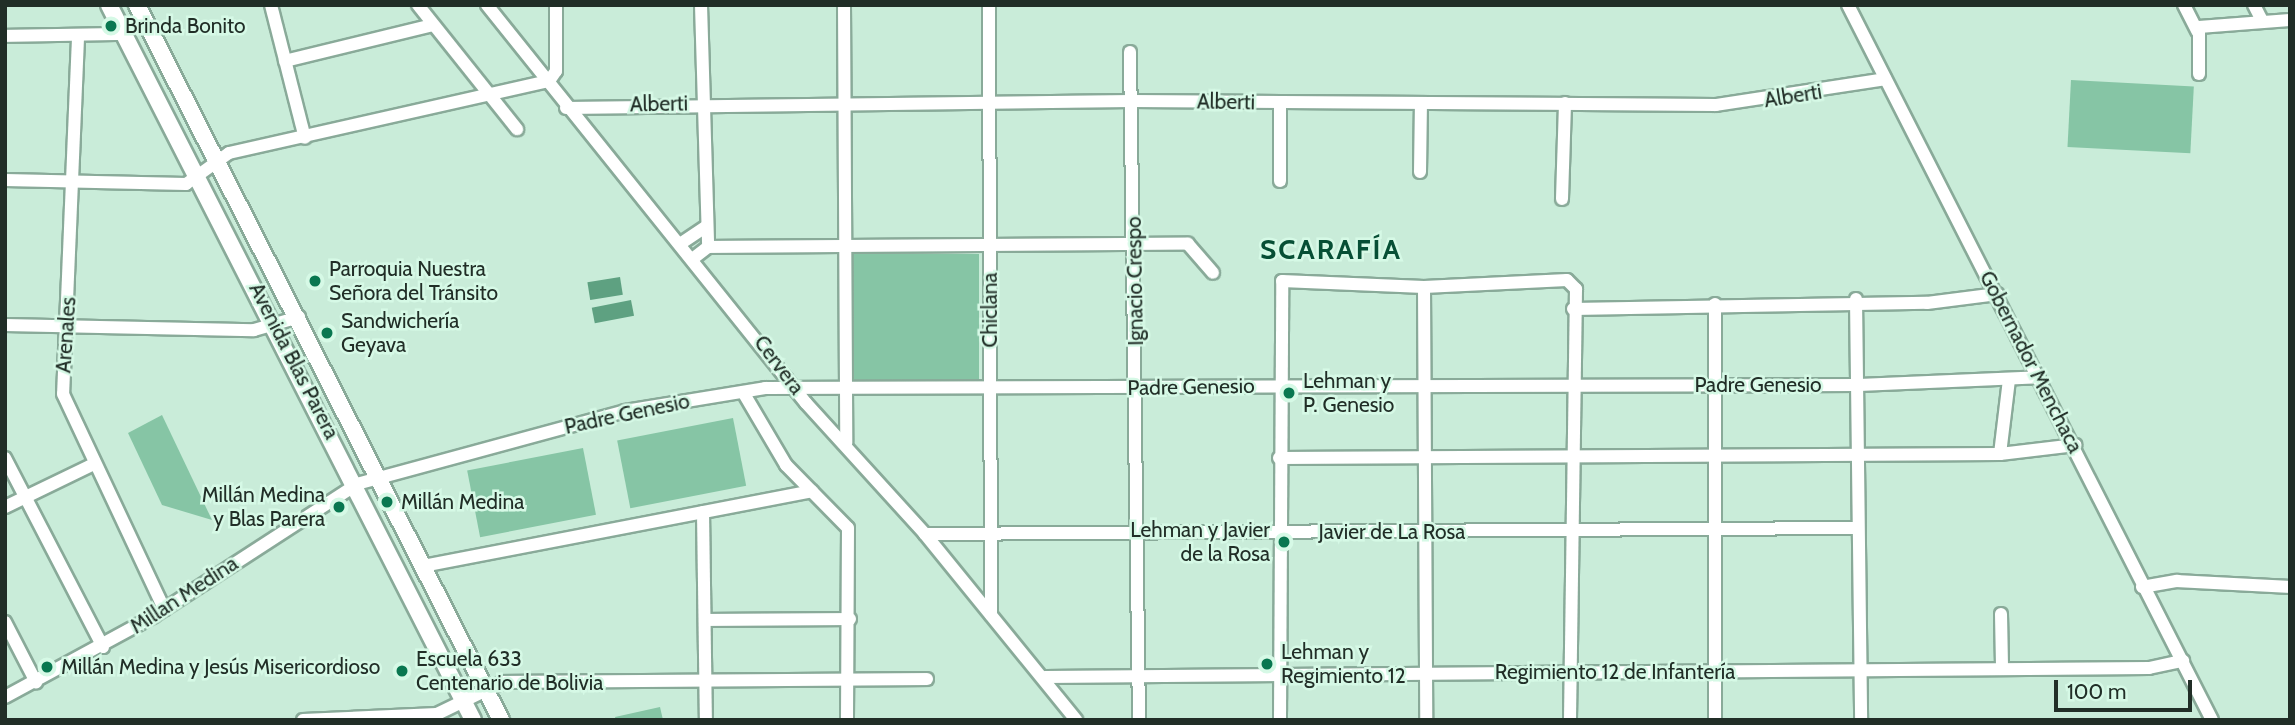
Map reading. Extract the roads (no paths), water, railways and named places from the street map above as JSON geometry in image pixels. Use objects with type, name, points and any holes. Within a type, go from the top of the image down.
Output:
[{"type":"main road","name":"Avenida Blas Parera","points":[[109,5],[357,484],[473,720]]},
{"type":"main road","name":"Avenida Blas Parera","points":[[137,5],[299,317],[502,720]]},
{"type":"street","points":[[271,5],[305,138]]},
{"type":"street","points":[[418,5],[517,129]]},
{"type":"street","name":"Cervera","points":[[488,5],[549,81],[566,108],[683,242],[797,390],[925,534],[1045,677],[1076,720]]},
{"type":"street","points":[[5,180],[186,184],[200,177],[218,160],[549,81],[556,71],[556,5]]},
{"type":"street","points":[[701,5],[705,227],[708,247]]},
{"type":"street","points":[[844,5],[846,443]]},
{"type":"street","name":"Chiclana","points":[[989,5],[990,389],[994,533],[991,615]]},
{"type":"street","name":"Gobernador Menchaca","points":[[1848,5],[2075,445],[2142,587],[2212,720]]},
{"type":"street","points":[[2184,5],[2198,32],[2199,74]]},
{"type":"street","points":[[2254,5],[2262,21]]},
{"type":"street","points":[[2198,32],[2210,23],[2290,20]]},
{"type":"street","points":[[285,61],[433,25]]},
{"type":"street","points":[[5,36],[78,38],[125,34]]},
{"type":"street","name":"Arenales","points":[[78,38],[63,394],[164,609]]},
{"type":"street","name":"Ignacio Crespo","points":[[1130,52],[1135,243],[1139,720]]},
{"type":"street","name":"Alberti","points":[[566,108],[703,103],[1752,102],[1885,79]]},
{"type":"street","points":[[1280,102],[1280,181]]},
{"type":"street","points":[[1420,172],[1421,103]]},
{"type":"street","points":[[1562,199],[1565,103]]},
{"type":"street","points":[[683,242],[705,227]]},
{"type":"street","points":[[695,257],[708,247],[847,248],[1135,243],[1194,246],[1213,273]]},
{"type":"street","points":[[1280,720],[1279,458],[1282,281],[1424,287],[1575,283],[1570,458],[1570,720]]},
{"type":"street","points":[[1424,287],[1426,720]]},
{"type":"street","points":[[1573,309],[1856,299],[1927,303],[1997,293]]},
{"type":"street","points":[[1856,299],[1861,720]]},
{"type":"street","points":[[1715,304],[1715,720]]},
{"type":"street","points":[[5,325],[277,327],[299,317]]},
{"type":"street","name":"Padre Genesio","points":[[357,484],[379,476],[397,476],[625,411],[743,392],[1281,386],[1858,385],[2039,377]]},
{"type":"street","points":[[2000,454],[2009,380]]},
{"type":"street","points":[[743,392],[786,465],[848,528],[848,720]]},
{"type":"street","points":[[1279,458],[2000,454],[2075,445]]},
{"type":"street","points":[[5,458],[103,647]]},
{"type":"street","points":[[5,507],[94,464]]},
{"type":"street","name":"Millan Medina","points":[[5,696],[103,647],[357,484]]},
{"type":"street","points":[[423,566],[812,491]]},
{"type":"street","points":[[704,512],[706,720]]},
{"type":"street","name":"Javier de La Rosa","points":[[925,534],[1858,528]]},
{"type":"street","points":[[2142,587],[2177,581],[2290,587]]},
{"type":"street","points":[[2001,614],[2002,668]]},
{"type":"street","points":[[705,620],[850,619]]},
{"type":"street","points":[[5,622],[36,682]]},
{"type":"street","name":"Regimiento 12 de Infantería","points":[[1045,677],[2148,668],[2183,661]]},
{"type":"street","points":[[303,720],[437,714],[485,688],[503,682],[927,679]]},
{"type":"place","name":"Brinda Bonito","points":[[111,26]]},
{"type":"place","name":"Parroquia Nuestra Señora del Tránsito","points":[[315,281]]},
{"type":"place","name":"Sandwichería Geyava","points":[[327,333]]},
{"type":"place","name":"Lehman y P. Genesio","points":[[1289,393]]},
{"type":"place","name":"Millán Medina","points":[[387,502]]},
{"type":"place","name":"Millán Medina y Blas Parera","points":[[339,507]]},
{"type":"place","name":"Lehman y Javier de la Rosa","points":[[1284,542]]},
{"type":"place","name":"Lehman y Regimiento 12","points":[[1267,664]]},
{"type":"place","name":"Millán Medina y Jesús Misericordioso","points":[[47,667]]},
{"type":"place","name":"Escuela 633 Centenario de Bolivia","points":[[402,671]]},
{"type":"district","name":"SCARAFÍA","points":[[1331,249]]}]
